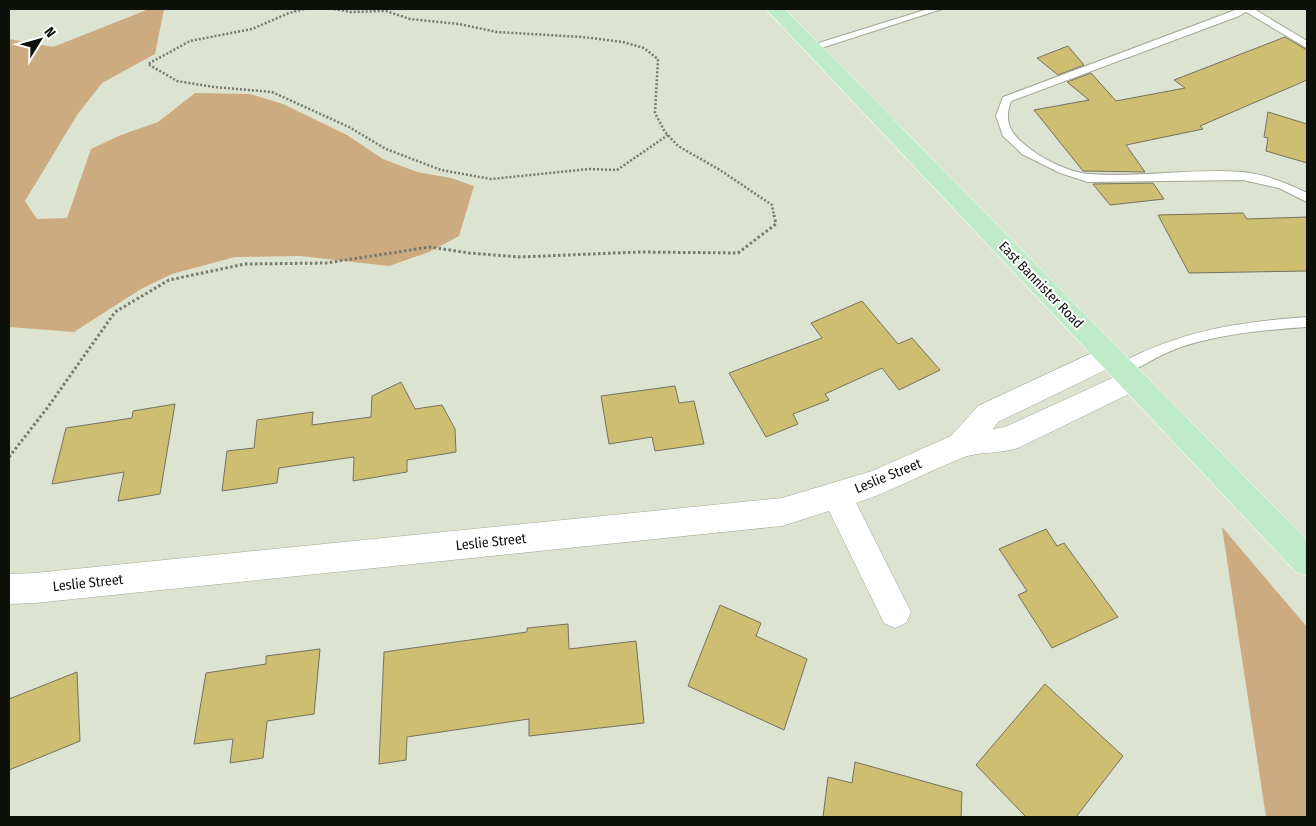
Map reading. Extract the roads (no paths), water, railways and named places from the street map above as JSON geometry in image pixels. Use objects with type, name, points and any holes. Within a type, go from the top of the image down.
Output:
[{"type":"main road","name":"East Bannister Road","points":[[775,9],[1307,561]]},
{"type":"street","name":"Leslie Street","points":[[9,589],[782,512],[877,483],[961,445],[1008,439],[1121,368]]},
{"type":"street","points":[[837,496],[895,612]]},
{"type":"lane","points":[[812,48],[937,9]]},
{"type":"lane","points":[[1244,9],[1236,14],[1007,100],[1001,121],[1007,132],[1017,143],[1041,163],[1088,178],[1243,176],[1282,185],[1307,198]]},
{"type":"lane","points":[[1248,9],[1307,45]]},
{"type":"lane","points":[[1121,368],[1156,351],[1198,339],[1257,326],[1307,322]]}]
